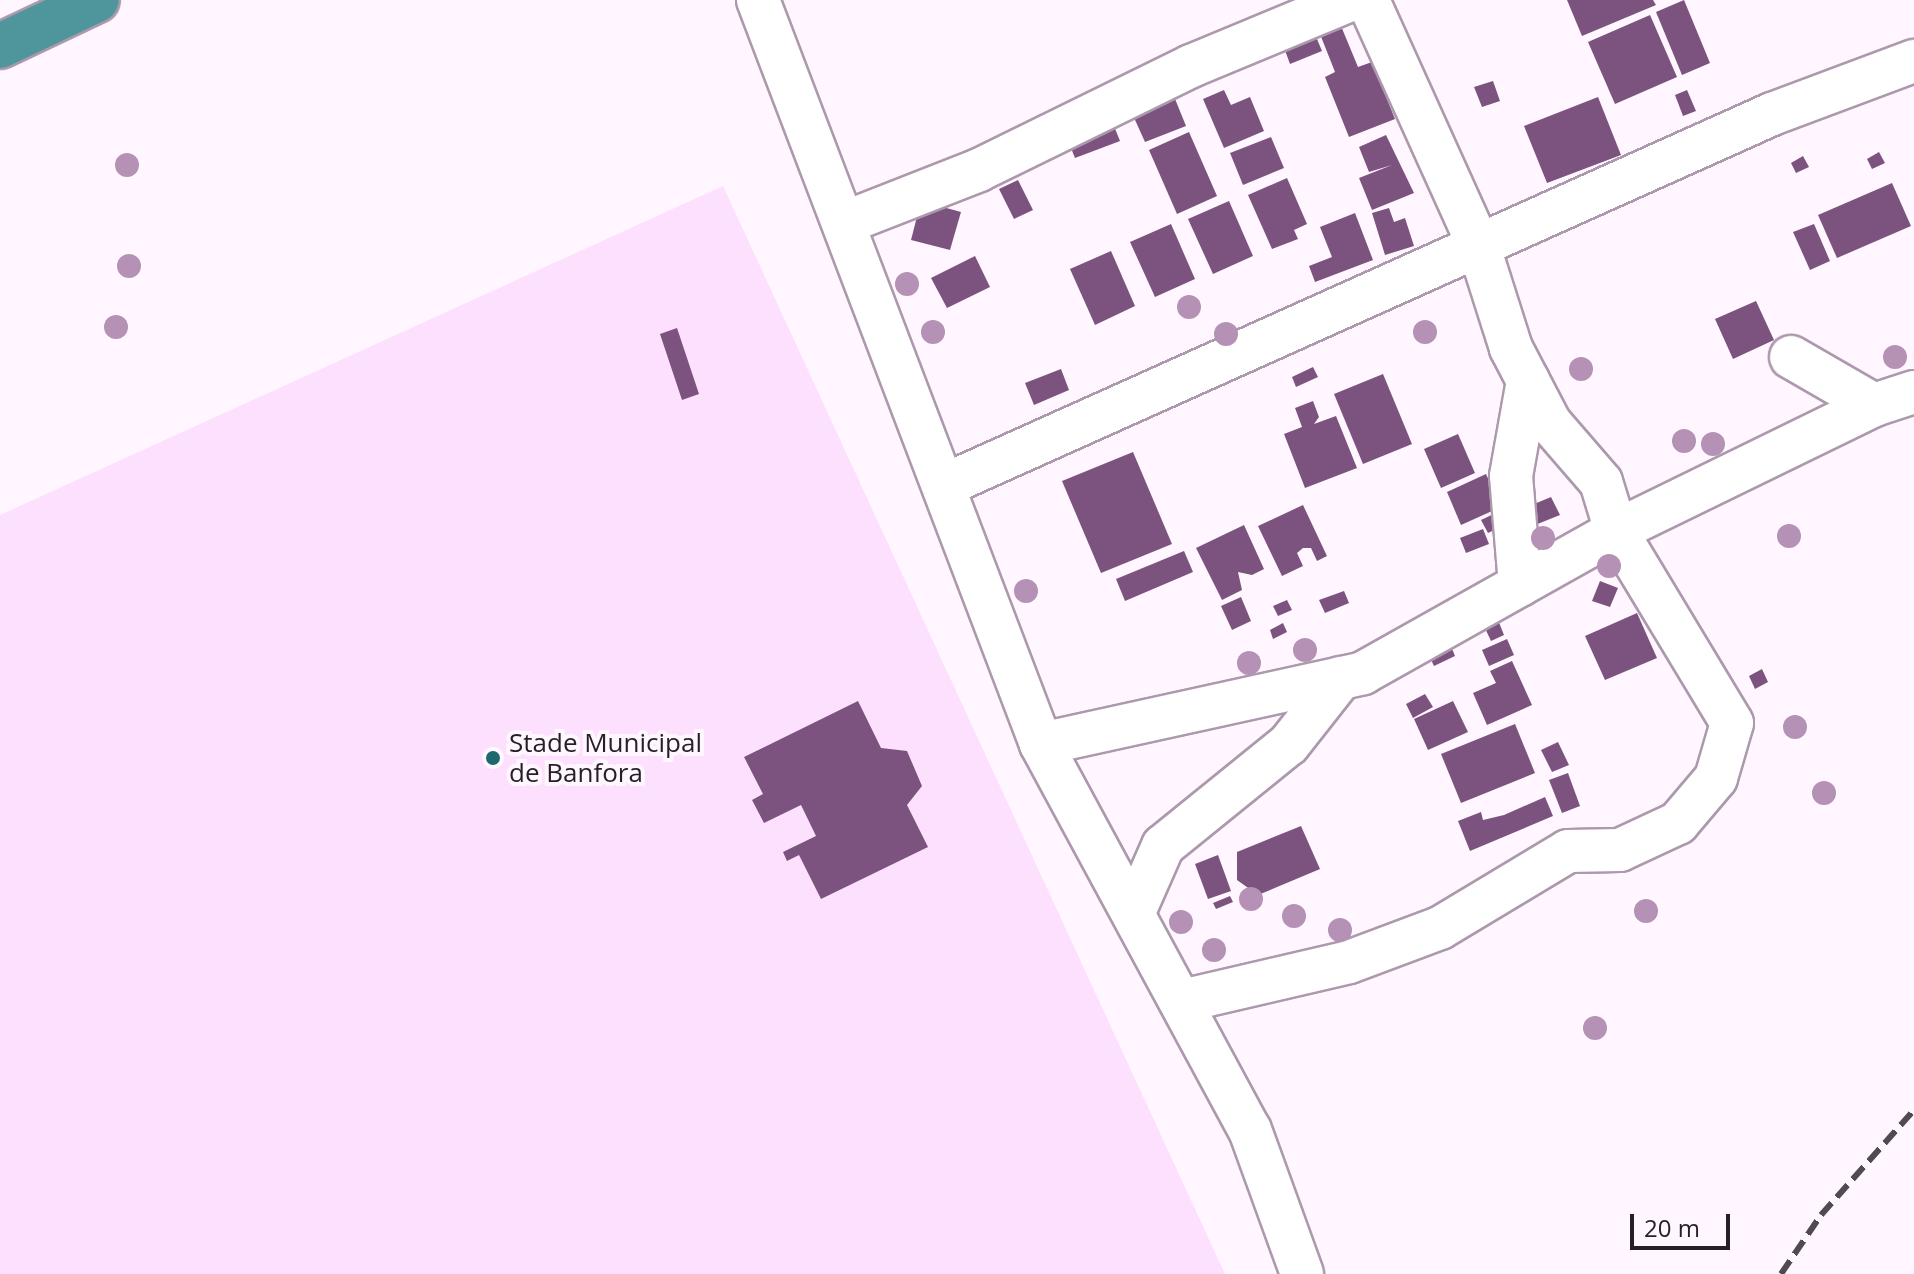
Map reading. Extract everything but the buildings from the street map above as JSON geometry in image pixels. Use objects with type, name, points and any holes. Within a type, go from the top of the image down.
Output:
[{"type":"highway","points":[[0,46],[97,0]]},
{"type":"street","points":[[758,0],[1041,744],[1250,1130],[1302,1274]]},
{"type":"street","points":[[844,223],[979,170],[1191,66],[1350,0]]},
{"type":"street","points":[[1182,1001],[1349,962],[1440,928],[1568,851],[1620,850],[1678,823],[1716,778],[1732,723],[1616,531],[1601,482],[1550,423],[1511,348],[1478,244],[1368,0]]},
{"type":"street","points":[[945,485],[1772,114],[1914,61]]},
{"type":"street","points":[[1791,357],[1874,405]]},
{"type":"street","points":[[1520,585],[1511,476],[1528,381]]},
{"type":"street","points":[[1041,744],[1363,673],[1616,531],[1874,405],[1914,392]]},
{"type":"street","points":[[1134,912],[1163,846],[1289,744],[1341,678]]},
{"type":"street","points":[[1088,829],[1163,846]]},
{"type":"shaded area","name":"Stade Municipal de Banfora","points":[[723,186],[1225,1274],[0,1274],[0,515]]},
{"type":"railway","points":[[1781,1274],[1821,1215],[1914,1110]]},
{"type":"place","name":"Stade Municipal de Banfora","points":[[493,758]]}]
